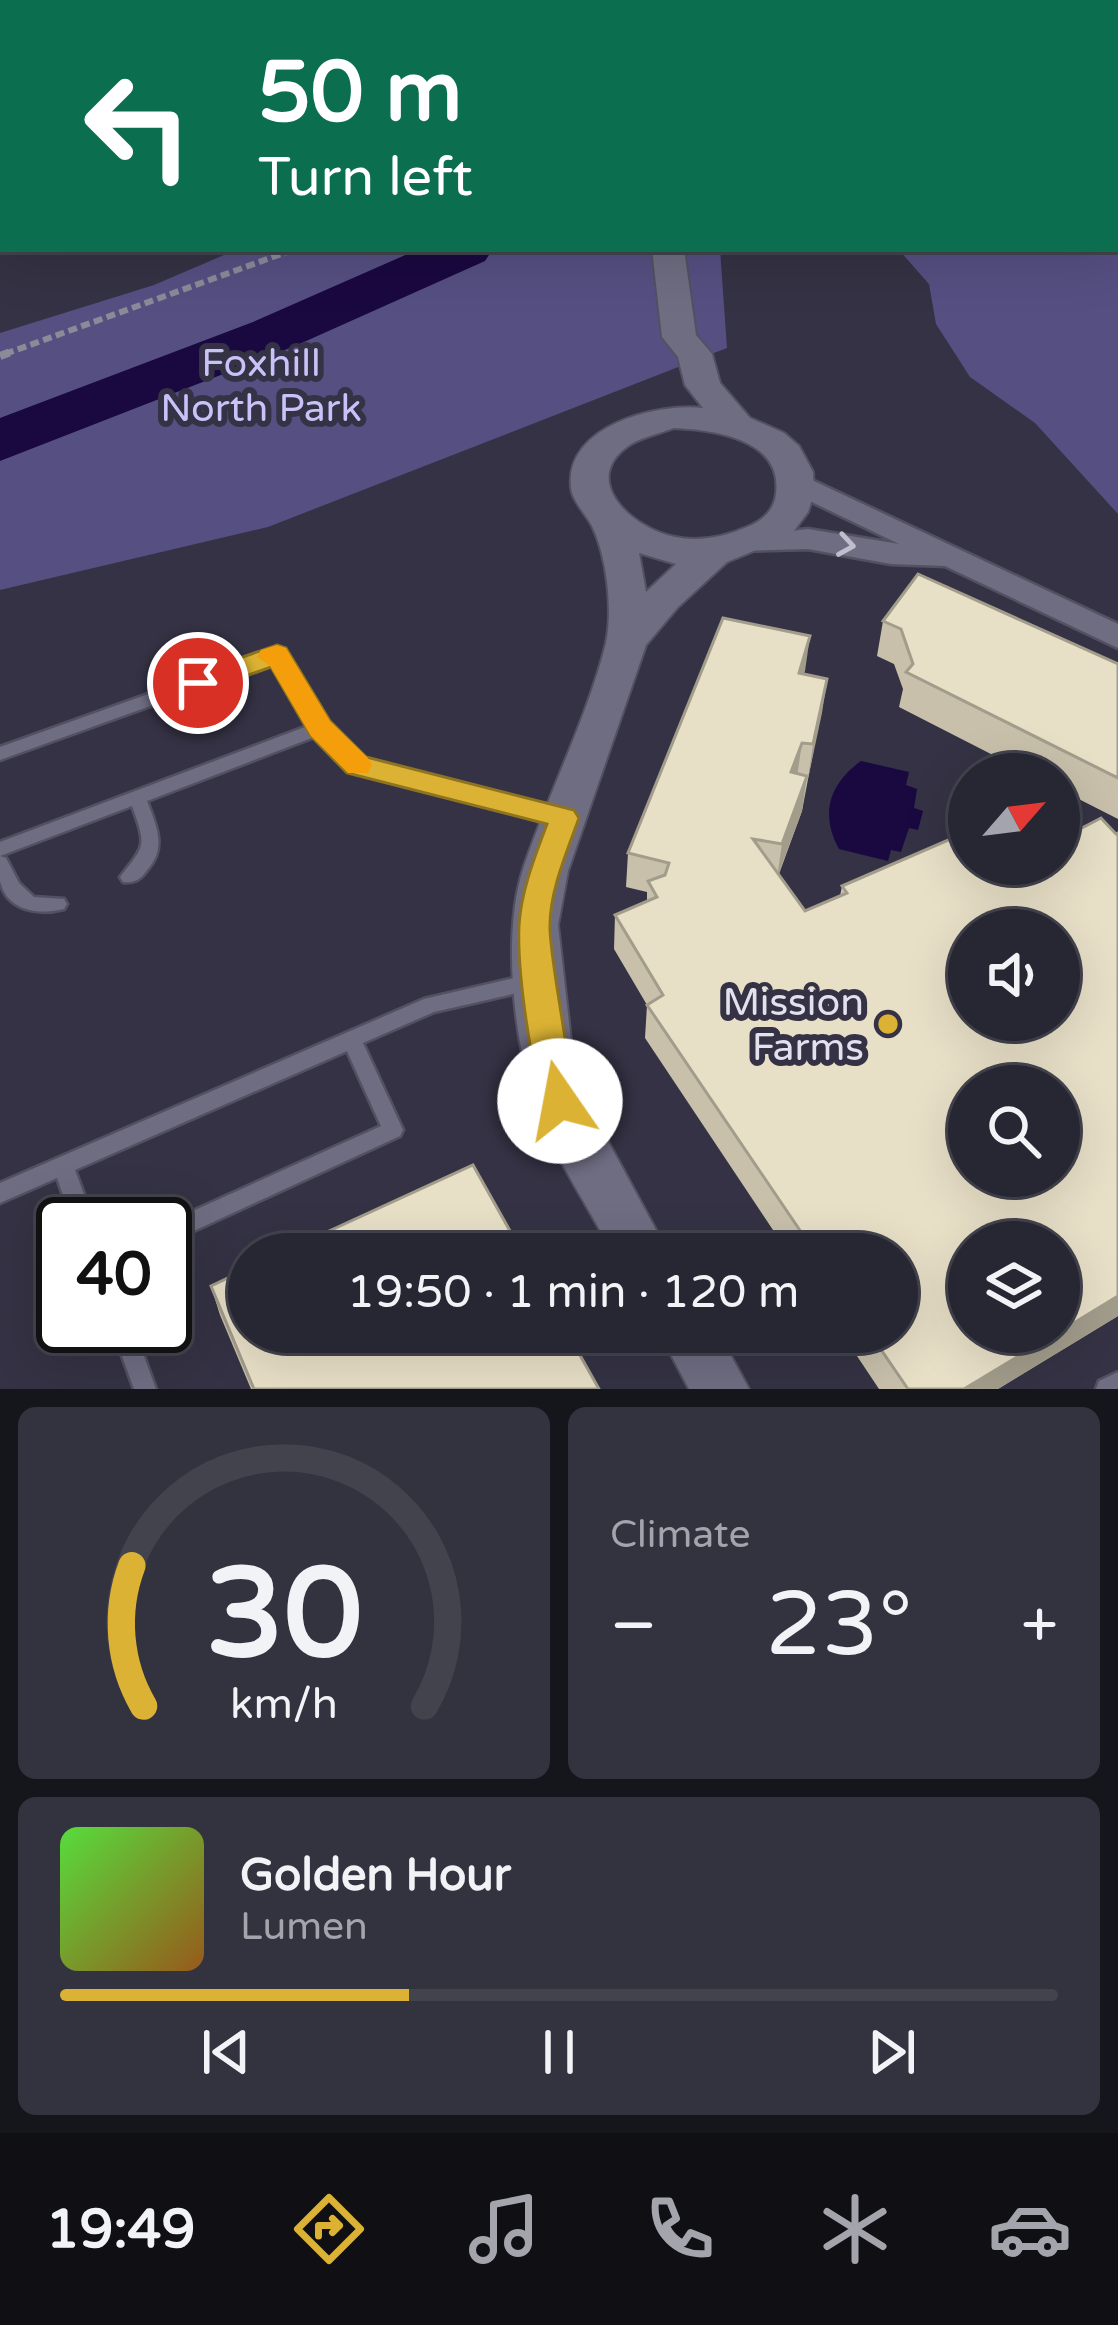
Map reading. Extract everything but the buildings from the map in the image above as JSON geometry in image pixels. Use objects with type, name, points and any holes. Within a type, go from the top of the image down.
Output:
[{"type":"street","points":[[668,252],[679,337],[695,354],[703,385],[736,424]]},
{"type":"street","points":[[638,424],[671,388],[668,356],[679,337]]},
{"type":"street","points":[[627,640],[664,597],[732,548],[785,518],[793,507],[797,483],[788,460],[768,440],[736,424],[688,417],[638,424],[611,438],[593,458],[586,480],[592,504],[612,526],[659,547],[732,548],[808,539],[943,557]]},
{"type":"street","points":[[797,483],[1118,637]]},
{"type":"street","points":[[612,526],[626,576],[627,640],[545,871],[534,925],[560,1101],[631,1233]]},
{"type":"street","points":[[699,1353],[720,1389]]},
{"type":"lane","points":[[0,754],[277,654],[320,728],[357,765],[564,818]]},
{"type":"lane","points":[[0,849],[320,728]]},
{"type":"lane","points":[[129,878],[145,865],[153,843],[137,798]]},
{"type":"lane","points":[[0,862],[11,888],[30,905],[58,904]]},
{"type":"lane","points":[[0,1193],[431,1005],[539,980]]},
{"type":"lane","points":[[192,1222],[393,1130],[352,1040]]},
{"type":"lane","points":[[63,1166],[74,1197]]},
{"type":"lane","points":[[132,1353],[146,1389]]},
{"type":"lane","points":[[1108,1389],[1118,1383]]},
{"type":"path","points":[[0,356],[287,252]]},
{"type":"green space","name":"Foxhill North Park","points":[[231,252],[720,252],[727,348],[268,527],[0,590],[0,333],[154,285]]},
{"type":"green space","points":[[901,252],[1118,252],[1118,514],[1035,423],[970,377],[936,324],[929,284]]},
{"type":"shaded area","points":[[861,761],[909,772],[906,785],[917,789],[914,808],[923,811],[918,830],[909,828],[901,852],[891,850],[888,861],[839,849],[833,836],[831,800],[841,780]]},
{"type":"waterway","points":[[0,441],[274,334],[458,252]]},
{"type":"slow traffic","points":[[271,657],[277,654],[320,728],[358,765]]},
{"type":"place","name":"Mission Farms","points":[[888,1024]]},
{"type":"route","points":[[198,683],[277,654],[320,728],[357,765],[389,777],[564,818],[545,871],[534,925],[546,1040],[560,1101]]}]
